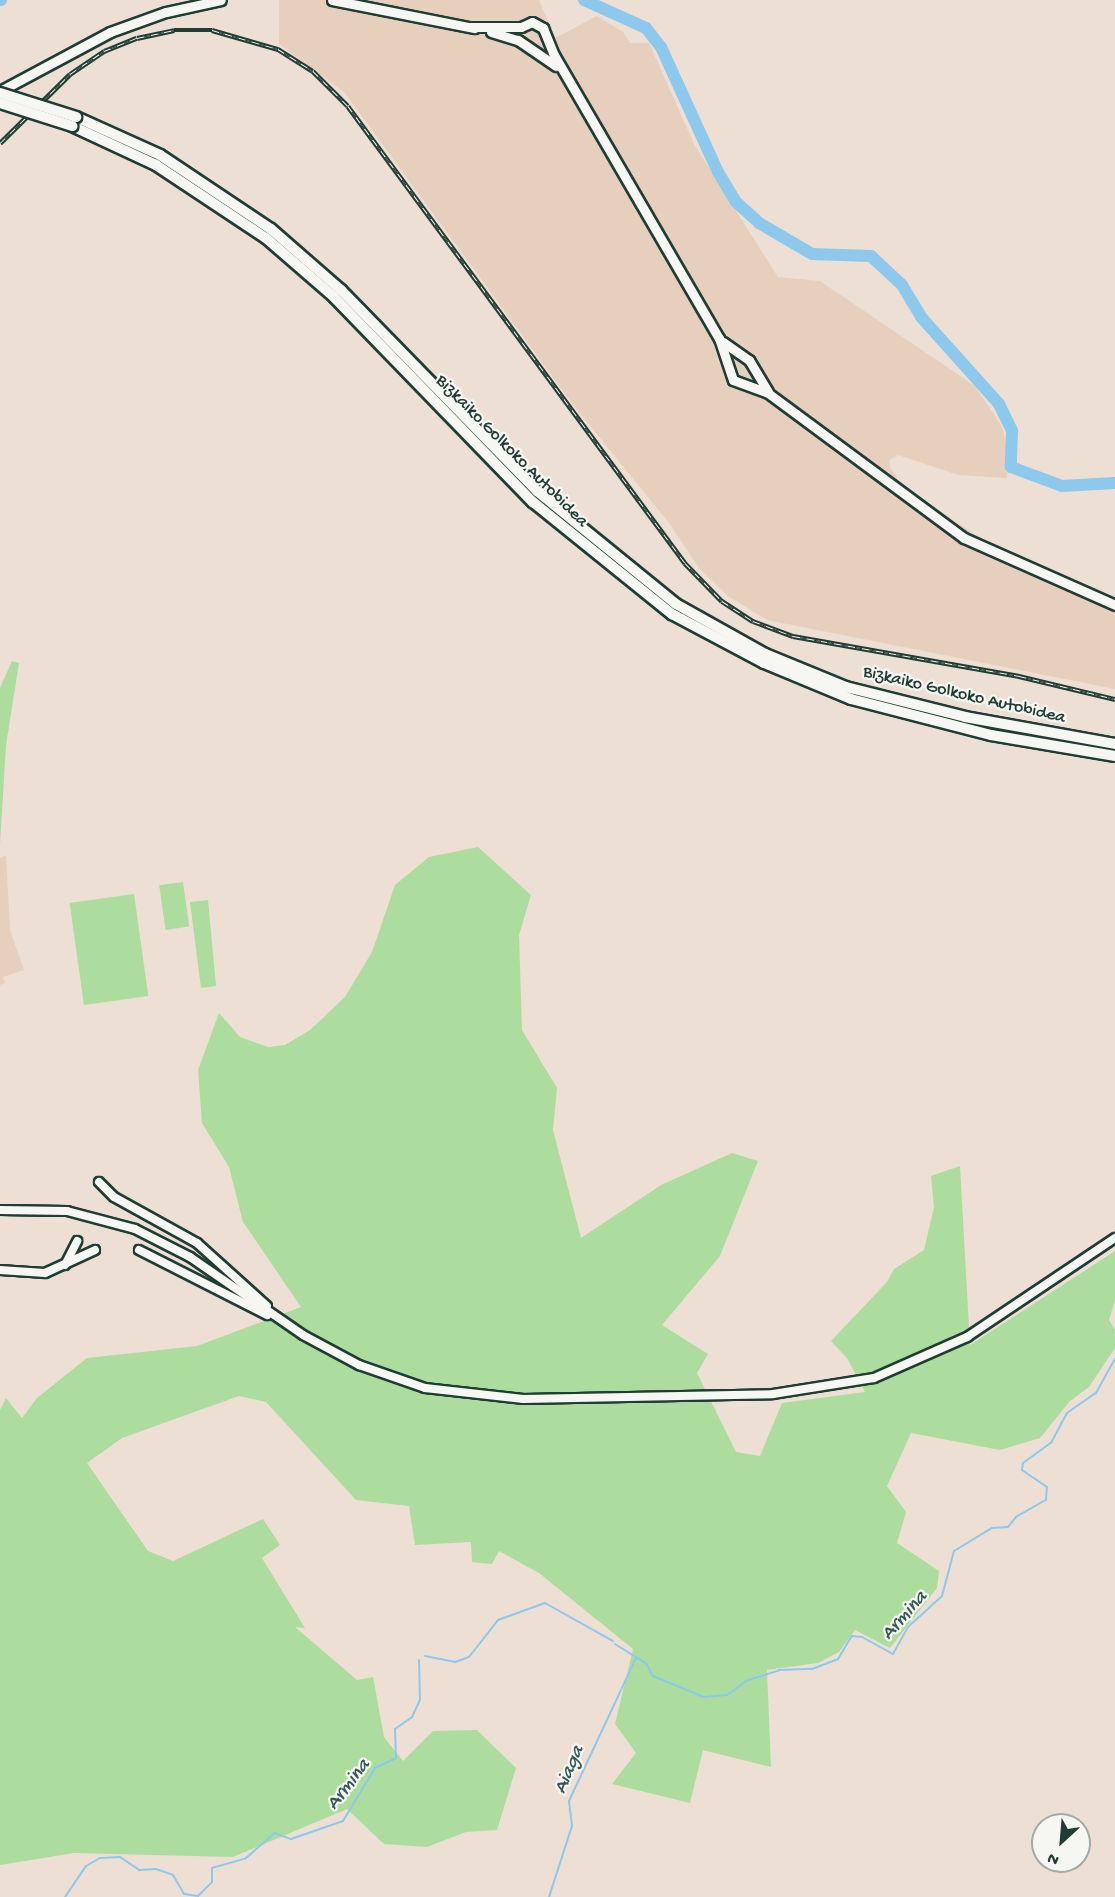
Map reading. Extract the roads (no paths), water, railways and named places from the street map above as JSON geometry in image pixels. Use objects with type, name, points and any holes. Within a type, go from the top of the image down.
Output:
[{"type":"highway","points":[[0,92],[110,32],[166,12],[220,0]]},
{"type":"highway","points":[[332,0],[470,27],[518,40],[534,49],[564,74]]},
{"type":"highway","points":[[470,27],[520,27],[537,23],[564,74],[719,338],[729,363],[729,376],[768,393],[964,538],[1115,605]]},
{"type":"highway","points":[[518,40],[520,27]]},
{"type":"highway","points":[[534,49],[545,38]]},
{"type":"highway","name":"Bizkaiko Golkoko Autobidea","points":[[0,92],[160,155],[271,229],[341,290],[537,491],[676,604],[765,654],[846,687],[965,717],[1115,744]]},
{"type":"highway","name":"Bizkaiko Golkoko Autobidea","points":[[0,103],[74,121],[156,165],[282,251],[395,358],[533,502],[672,614],[764,663],[851,699],[991,735],[1115,756]]},
{"type":"highway","points":[[719,338],[752,368],[768,393]]},
{"type":"highway","points":[[729,363],[738,357]]},
{"type":"highway","points":[[743,381],[752,368]]},
{"type":"main road","points":[[99,1182],[114,1197],[197,1243],[275,1316]]},
{"type":"main road","points":[[0,1210],[42,1209],[90,1215],[163,1242],[294,1329]]},
{"type":"main road","points":[[139,1251],[294,1329],[359,1365],[457,1394],[523,1399],[813,1390],[874,1378],[940,1352],[1115,1238]]},
{"type":"main road","points":[[65,1265],[77,1240]]},
{"type":"main road","points":[[0,1270],[38,1275],[95,1250]]},
{"type":"waterway","points":[[584,0],[646,28],[661,47],[718,172],[736,202],[759,223],[812,254],[871,256],[902,285],[921,317],[999,404],[1012,431],[1011,467],[1062,486],[1115,483]]},
{"type":"waterway","name":"Armina","points":[[615,1644],[646,1663],[653,1676],[704,1697],[727,1695],[746,1681],[779,1670],[812,1669],[838,1659],[852,1636],[862,1637],[893,1654],[908,1627],[942,1596],[954,1551],[992,1528],[1008,1527],[1016,1517],[1046,1500],[1047,1487],[1022,1470],[1023,1463],[1051,1443],[1067,1413],[1096,1393],[1115,1359]]},
{"type":"waterway","name":"Armina","points":[[425,1656],[455,1662],[469,1657],[498,1620],[545,1603],[613,1641]]},
{"type":"waterway","name":"Aiaga","points":[[549,1897],[572,1826],[569,1801],[636,1658]]},
{"type":"waterway","name":"Armina","points":[[65,1897],[86,1866],[100,1858],[120,1857],[139,1870],[156,1869],[173,1875],[184,1894],[198,1896],[212,1882],[212,1868],[246,1858],[275,1833],[291,1839],[343,1821],[375,1768],[396,1758],[395,1729],[412,1717],[420,1700],[419,1660]]},
{"type":"railway","points":[[0,143],[70,74],[104,51],[137,38],[174,30],[212,30],[278,49],[313,71],[348,106],[685,563],[722,601],[753,621],[793,636],[1019,676],[1115,699]]}]
